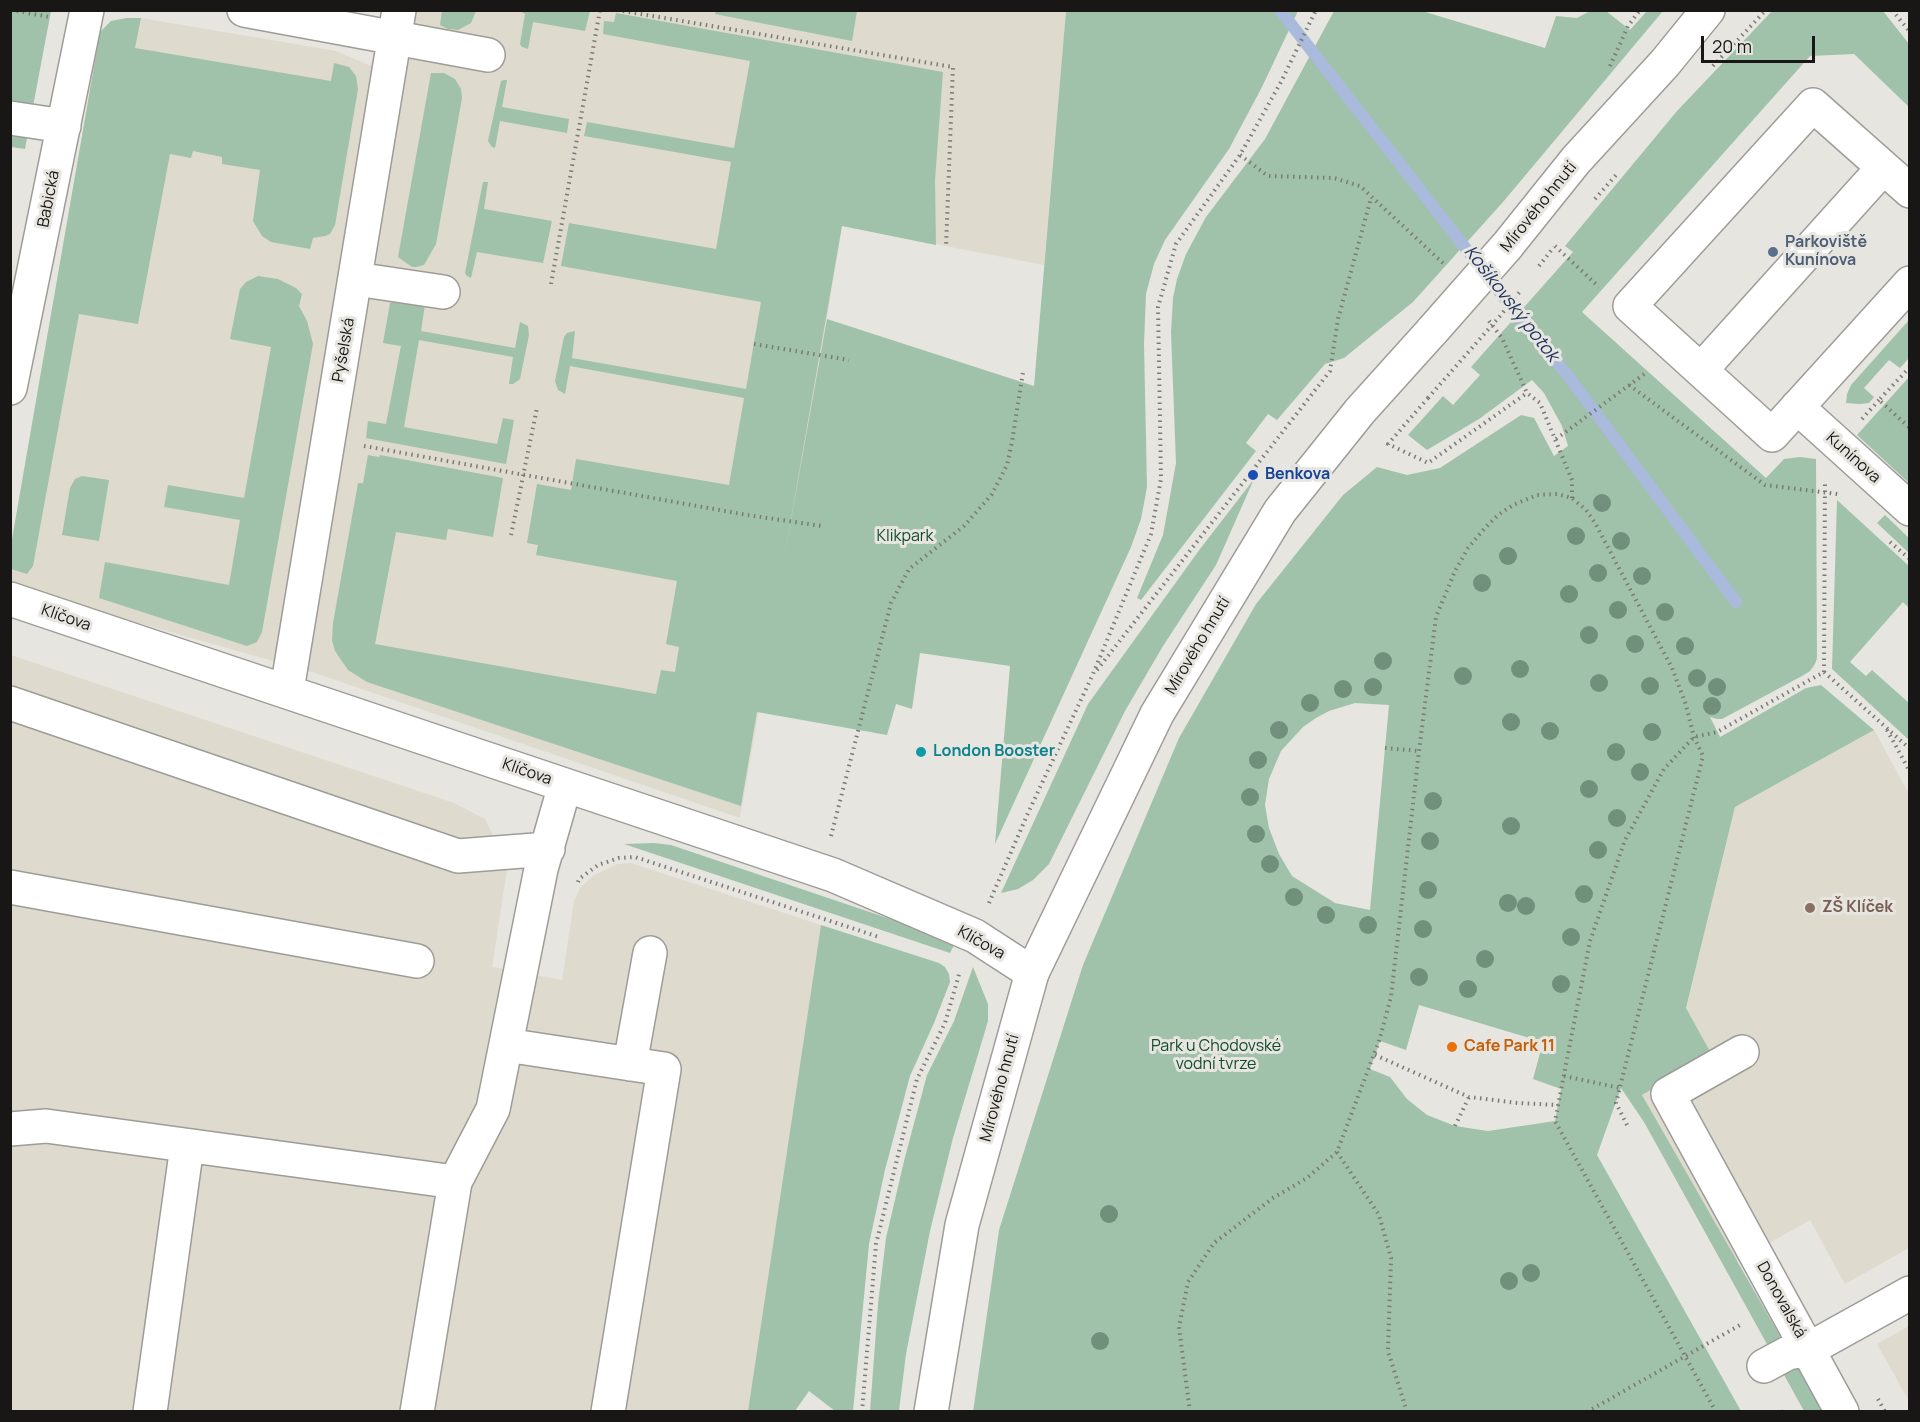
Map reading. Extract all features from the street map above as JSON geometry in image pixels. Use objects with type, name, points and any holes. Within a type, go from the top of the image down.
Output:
[{"type":"street","points":[[244,10],[397,24],[488,55]]},
{"type":"street","name":"Mírového hnutí","points":[[931,1412],[962,1225],[1032,973],[1157,714],[1280,511],[1360,411],[1507,246],[1576,160],[1665,63],[1708,10]]},
{"type":"street","name":"Babická","points":[[10,388],[64,126],[72,14]]},
{"type":"street","name":"Pyšelská","points":[[287,690],[397,24]]},
{"type":"street","points":[[1910,191],[1813,105],[1630,306],[1772,435],[1910,283]]},
{"type":"street","points":[[10,118],[64,126]]},
{"type":"street","points":[[1701,370],[1883,168]]},
{"type":"street","points":[[356,279],[444,292]]},
{"type":"street","name":"Kunínova","points":[[1797,407],[1910,509]]},
{"type":"street","name":"Klíčova","points":[[10,599],[834,874],[975,936],[1032,973]]},
{"type":"street","points":[[10,703],[458,856],[548,849]]},
{"type":"street","points":[[417,1412],[455,1182],[493,1109],[541,868],[565,785]]},
{"type":"street","points":[[10,886],[417,961]]},
{"type":"street","points":[[630,1064],[650,953]]},
{"type":"street","points":[[506,1045],[664,1069],[608,1412]]},
{"type":"street","name":"Donovalská","points":[[1742,1052],[1668,1094],[1754,1251],[1787,1356],[1842,1412]]},
{"type":"street","points":[[10,1129],[46,1126],[455,1182]]},
{"type":"street","points":[[150,1412],[188,1146]]},
{"type":"street","name":"Donovalská","points":[[1787,1356],[1910,1293]]},
{"type":"path","points":[[11,10],[72,14]]},
{"type":"path","points":[[551,284],[600,10]]},
{"type":"path","points":[[617,10],[953,68],[946,247]]},
{"type":"path","points":[[1628,26],[1640,10]]},
{"type":"path","points":[[1892,10],[1910,32]]},
{"type":"path","points":[[861,1412],[876,1244],[917,1079],[945,1023],[960,970],[1028,813],[1093,674],[1151,534],[1161,479],[1158,307],[1176,244],[1240,155],[1281,82],[1315,13]]},
{"type":"path","points":[[1240,155],[1268,176],[1334,178],[1360,186],[1449,271]]},
{"type":"path","points":[[1093,674],[1330,371],[1338,319],[1371,198]]},
{"type":"path","points":[[1534,273],[1554,247],[1602,290]]},
{"type":"path","points":[[1527,282],[1388,444],[1428,463],[1527,393]]},
{"type":"path","points":[[1482,313],[1502,338],[1527,393],[1540,403],[1572,480],[1572,498]]},
{"type":"path","points":[[754,344],[849,360]]},
{"type":"path","points":[[1910,367],[1879,400],[1910,428]]},
{"type":"path","points":[[1556,439],[1648,371]]},
{"type":"path","points":[[830,844],[891,603],[909,569],[964,526],[992,494],[1010,453],[1023,372]]},
{"type":"path","points":[[1629,385],[1765,485],[1825,492],[1824,672],[1910,749]]},
{"type":"path","points":[[511,535],[537,408]]},
{"type":"path","points":[[354,444],[747,515],[822,526]]},
{"type":"path","points":[[1190,1412],[1179,1327],[1188,1282],[1214,1243],[1273,1198],[1307,1178],[1337,1152],[1375,1054],[1392,998],[1436,617],[1455,571],[1468,548],[1498,515],[1513,505],[1538,495],[1557,494],[1572,498],[1586,510],[1595,523],[1672,668],[1702,756],[1617,1103],[1628,1127]]},
{"type":"path","points":[[1716,1412],[1556,1121],[1558,1105],[1590,941],[1625,840],[1664,769],[1694,737],[1717,732],[1824,672]]},
{"type":"path","points":[[1885,727],[1910,772]]},
{"type":"path","points":[[1385,748],[1419,751]]},
{"type":"path","points":[[575,888],[579,879],[598,865],[619,858],[635,857],[879,937]]},
{"type":"path","points":[[951,966],[960,970]]},
{"type":"path","points":[[1375,1054],[1469,1097],[1558,1105]]},
{"type":"path","points":[[1564,1076],[1620,1088]]},
{"type":"path","points":[[1455,1126],[1469,1097]]},
{"type":"path","points":[[1337,1152],[1378,1215],[1391,1258],[1388,1351],[1407,1412]]},
{"type":"path","points":[[1587,1412],[1740,1325]]},
{"type":"path","points":[[1874,1392],[1885,1412]]},
{"type":"path","points":[[1782,1412],[1787,1409]]},
{"type":"shaded area","points":[[383,11],[1066,11],[1044,265],[842,226],[740,818],[312,672],[75,605],[11,583],[11,545],[100,32],[111,21],[141,18],[336,51],[371,66]]},
{"type":"shaded area","points":[[11,655],[454,803],[485,819],[507,870],[492,967],[562,980],[574,901],[580,888],[594,875],[618,864],[631,863],[821,925],[748,1411],[11,1412]]},
{"type":"shaded area","name":"ZŠ Klíček","points":[[1874,730],[1909,794],[1909,1248],[1845,1284],[1810,1220],[1736,1262],[1642,1095],[1712,1055],[1686,1009],[1735,807]]},
{"type":"shaded area","points":[[1909,1326],[1909,1401],[1877,1344]]},
{"type":"green space","points":[[442,10],[476,11],[471,23],[458,30],[440,25]]},
{"type":"green space","points":[[716,10],[857,11],[852,41],[715,14]]},
{"type":"green space","points":[[10,11],[51,11],[25,149],[11,147]]},
{"type":"green space","points":[[520,11],[590,11],[585,31],[533,22],[528,49],[520,44],[525,14]]},
{"type":"green space","name":"Klikpark","points":[[1066,11],[1298,11],[1229,149],[1165,240],[1154,264],[1146,294],[1144,344],[1147,487],[1141,519],[1131,547],[995,844],[1010,666],[920,653],[912,709],[896,704],[887,735],[757,712],[741,806],[367,682],[348,670],[335,651],[332,640],[333,623],[358,483],[363,483],[368,455],[379,457],[380,455],[503,478],[493,537],[448,529],[446,540],[396,532],[375,644],[656,694],[661,670],[675,672],[679,647],[666,644],[677,581],[536,555],[538,545],[527,543],[537,484],[571,490],[576,459],[729,485],[744,398],[570,366],[565,394],[558,390],[555,381],[564,337],[567,333],[575,331],[572,358],[746,389],[761,302],[561,266],[569,223],[716,249],[731,162],[584,136],[587,122],[734,148],[750,61],[603,34],[604,21],[614,22],[616,13],[943,72],[935,180],[936,245],[842,226],[784,559],[827,319],[1034,386]]},
{"type":"green space","points":[[1334,11],[1422,11],[1545,48],[1556,16],[1577,18],[1590,11],[1606,11],[1630,30],[1647,11],[1663,11],[1503,202],[1413,302],[1344,358],[1325,364],[1277,420],[1268,414],[1246,443],[1256,451],[1141,600],[1137,598],[1163,535],[1176,463],[1171,332],[1173,298],[1177,279],[1186,254],[1206,217],[1265,139]]},
{"type":"green space","name":"Park u Chodovské vodní tvrze","points":[[1772,11],[1883,11],[1909,44],[1909,107],[1854,54],[1810,56],[1582,312],[1766,478],[1784,459],[1800,457],[1816,459],[1817,658],[1815,664],[1802,676],[1722,719],[1710,717],[1720,737],[1806,688],[1821,685],[1874,730],[1735,807],[1686,1008],[1712,1055],[1642,1095],[1823,1411],[1804,1411],[1644,1122],[1621,1088],[1597,1155],[1741,1411],[973,1412],[999,1230],[1083,965],[1179,738],[1256,604],[1343,495],[1377,467],[1407,475],[1440,468],[1521,415],[1534,418],[1554,456],[1568,446],[1562,426],[1544,393],[1532,380],[1479,419],[1427,450],[1408,435],[1443,396],[1453,405],[1480,375],[1471,367],[1573,252],[1565,246],[1677,111]],"holes":[[[1355,703],[1389,705],[1370,910],[1335,903],[1292,876],[1279,854],[1269,828],[1265,805],[1269,779],[1281,751],[1303,727],[1316,718],[1329,711]],[[1419,1005],[1543,1042],[1533,1079],[1561,1089],[1555,1121],[1488,1131],[1455,1126],[1427,1115],[1407,1099],[1390,1077],[1370,1069],[1380,1041],[1406,1050]]]},
{"type":"green space","points":[[141,18],[135,48],[331,81],[334,63],[349,67],[356,76],[358,89],[335,225],[330,234],[313,238],[310,249],[271,242],[262,236],[253,221],[260,170],[222,164],[222,157],[193,151],[191,158],[170,154],[138,324],[79,314],[33,566],[27,574],[11,569],[11,545],[100,32],[111,21]]},
{"type":"green space","points":[[431,73],[444,73],[455,79],[461,89],[462,98],[436,244],[424,265],[412,267],[398,257]]},
{"type":"green space","points":[[507,80],[502,107],[569,119],[567,133],[500,121],[495,148],[492,147],[488,141],[501,81]]},
{"type":"green space","points":[[483,182],[488,182],[484,209],[552,221],[543,263],[477,252],[471,278],[467,276],[465,273]]},
{"type":"green space","points":[[258,276],[278,279],[296,288],[302,294],[299,306],[307,321],[313,344],[262,632],[257,642],[247,646],[99,598],[105,562],[229,585],[240,520],[164,507],[168,485],[244,498],[271,347],[230,339],[240,289],[246,282]]},
{"type":"green space","points":[[401,301],[425,304],[421,331],[515,348],[520,322],[528,326],[529,335],[520,379],[513,384],[509,384],[513,357],[419,340],[404,427],[497,444],[503,418],[514,420],[506,464],[366,438],[368,421],[386,424],[401,346],[383,343],[390,303]]},
{"type":"green space","points":[[1909,320],[1909,358],[1900,368],[1889,360],[1864,388],[1874,397],[1869,403],[1846,403],[1851,385]]},
{"type":"green space","points":[[1909,377],[1909,483],[1857,435]]},
{"type":"green space","points":[[82,476],[109,480],[99,541],[62,535],[70,488],[75,479]]},
{"type":"green space","points":[[1254,479],[1216,565],[1163,646],[1125,711],[1049,864],[1033,880],[1018,889],[1001,893],[1088,704],[1200,549]]},
{"type":"green space","points":[[1837,500],[1909,566],[1909,608],[1903,602],[1850,662],[1866,676],[1872,670],[1909,703],[1909,740],[1832,669]]},
{"type":"green space","points":[[1885,515],[1909,538],[1909,553],[1877,523]]},
{"type":"green space","points":[[624,844],[671,845],[932,933],[954,945],[950,953]]},
{"type":"green space","points":[[821,925],[939,963],[945,967],[950,982],[910,1076],[885,1170],[869,1244],[853,1411],[835,1411],[809,1391],[795,1411],[748,1411]]},
{"type":"green space","points":[[973,967],[988,1004],[988,1021],[953,1138],[930,1231],[906,1354],[899,1411],[870,1411],[878,1304],[886,1238],[927,1075],[954,1021]]},
{"type":"waterway","name":"Košíkovský potok","points":[[1280,10],[1527,327],[1569,377],[1736,602]]},
{"type":"place","name":"Parkoviště Kunínova","points":[[1773,252]]},
{"type":"place","name":"Benkova","points":[[1253,475]]},
{"type":"place","name":"London Booster","points":[[921,752]]},
{"type":"place","name":"ZŠ Klíček","points":[[1810,908]]},
{"type":"place","name":"Cafe Park 11","points":[[1452,1047]]}]
